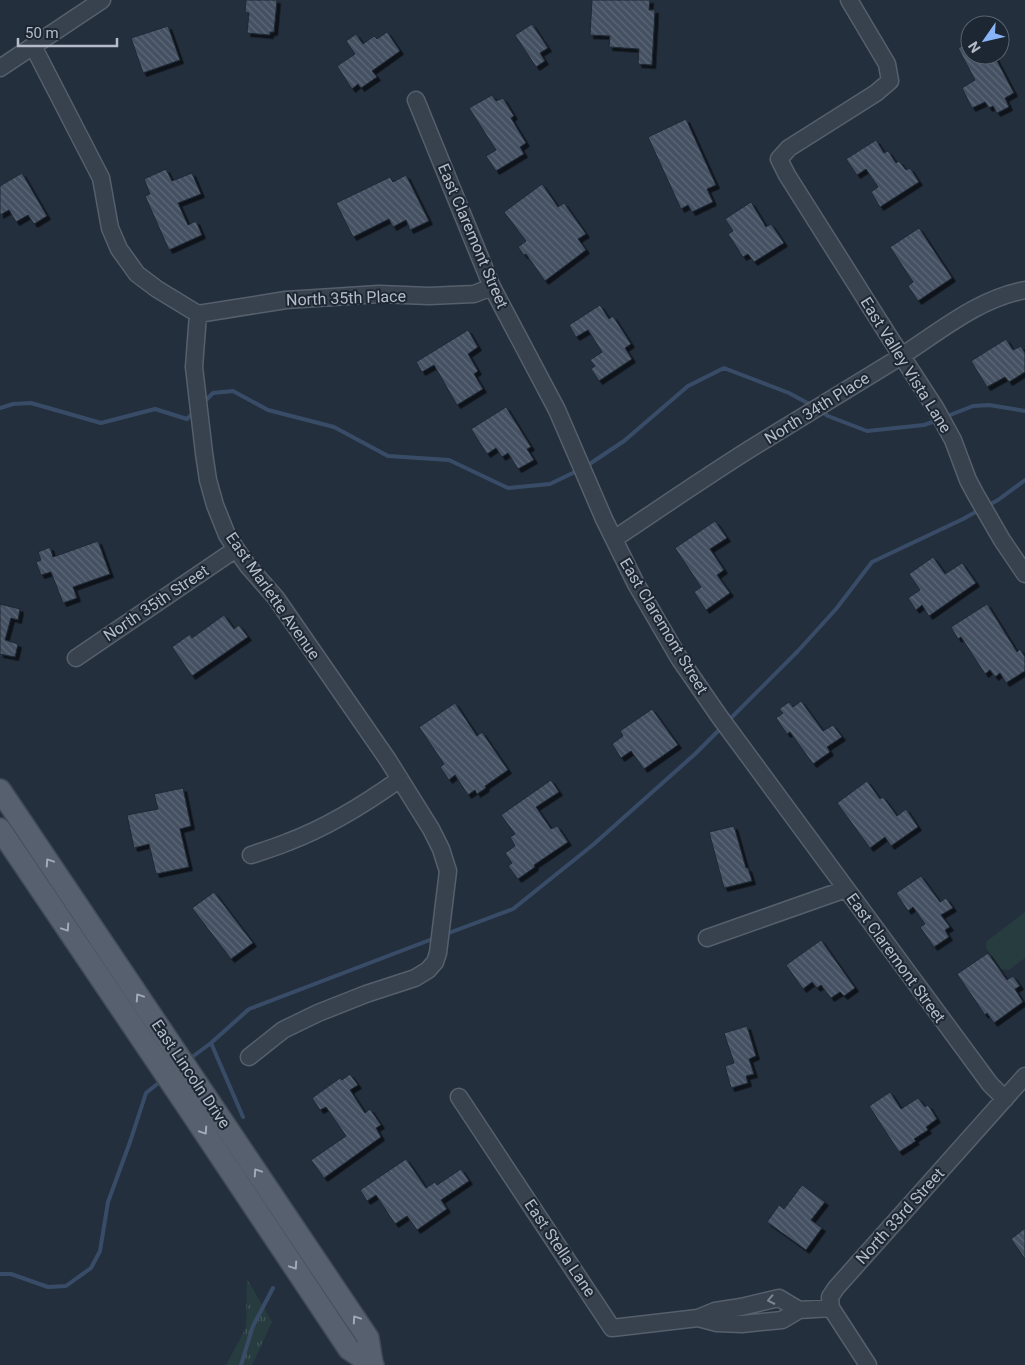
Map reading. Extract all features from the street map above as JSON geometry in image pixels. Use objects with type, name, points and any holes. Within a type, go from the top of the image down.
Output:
[{"type":"main road","name":"East Lincoln Drive","points":[[0,790],[368,1338],[372,1364]]},
{"type":"main road","name":"East Lincoln Drive","points":[[0,829],[349,1349],[372,1364]]},
{"type":"main road","points":[[182,1098],[200,1087]]},
{"type":"street","points":[[0,68],[102,0]]},
{"type":"street","name":"East Valley Vista Lane","points":[[849,0],[887,64],[890,81],[876,93],[788,148],[779,159],[787,175],[936,409],[976,495],[1025,574]]},
{"type":"street","points":[[33,46],[101,178],[110,228],[119,249],[138,274],[157,289],[198,314]]},
{"type":"street","name":"East Claremont Street","points":[[416,100],[492,287],[557,410],[604,520],[636,584],[675,650],[719,716],[990,1084],[1005,1099]]},
{"type":"street","name":"North 35th Place","points":[[198,314],[286,300],[378,294],[429,296],[474,294],[492,287]]},
{"type":"street","name":"North 34th Place","points":[[614,539],[749,450],[901,356],[962,315],[988,301],[1012,292],[1025,290]]},
{"type":"street","name":"East Marlette Avenue","points":[[198,314],[194,367],[208,480],[215,505],[227,535],[248,566],[276,598],[400,779],[431,829],[441,849],[448,871],[438,953],[435,962],[428,970],[415,978],[366,994],[318,1013],[283,1030],[249,1057]]},
{"type":"street","name":"North 35th Street","points":[[76,658],[236,549]]},
{"type":"street","points":[[251,855],[290,842],[327,824],[368,802],[400,779]]},
{"type":"street","points":[[707,938],[846,889]]},
{"type":"street","name":"North 33rd Street","points":[[831,1308],[830,1297],[836,1288],[1025,1076]]},
{"type":"street","name":"East Stella Lane","points":[[459,1097],[612,1328],[698,1318],[715,1311],[779,1298],[799,1310],[831,1308]]},
{"type":"street","points":[[831,1308],[868,1365]]},
{"type":"green space","points":[[1025,912],[1025,958],[1009,970],[1001,969],[986,948],[987,941]]},
{"type":"green space","points":[[247,1279],[272,1322],[252,1365],[226,1365],[246,1328]]},
{"type":"building","points":[[246,0],[277,0],[274,32],[270,32],[270,35],[247,33],[249,13],[245,12]]},
{"type":"building","points":[[592,0],[650,0],[649,10],[655,10],[652,65],[638,64],[639,49],[609,47],[610,36],[590,35]]},
{"type":"building","points":[[532,24],[548,48],[540,53],[545,61],[536,67],[515,35]]},
{"type":"building","points":[[168,26],[180,60],[143,73],[131,38]]},
{"type":"building","points":[[387,32],[400,51],[372,71],[377,77],[361,88],[358,84],[352,89],[337,66],[355,54],[346,41],[356,34],[363,44],[374,36],[377,39]]},
{"type":"building","points":[[967,65],[999,65],[1014,93],[1005,98],[1009,107],[997,113],[993,106],[989,108],[985,102],[972,108],[962,88],[975,80]]},
{"type":"building","points":[[492,95],[496,101],[503,98],[514,116],[511,118],[526,143],[520,147],[524,154],[496,171],[486,156],[496,150],[469,108]]},
{"type":"building","points":[[686,119],[716,185],[707,189],[713,202],[692,212],[688,205],[681,209],[648,137]]},
{"type":"building","points":[[876,140],[884,153],[888,151],[896,163],[899,161],[906,170],[910,168],[919,182],[880,207],[871,192],[878,187],[866,169],[857,175],[846,159]]},
{"type":"building","points":[[166,169],[172,181],[192,173],[201,194],[178,203],[188,225],[196,221],[202,235],[169,250],[145,196],[150,194],[144,179]]},
{"type":"building","points":[[22,173],[47,216],[34,224],[28,215],[16,222],[9,210],[0,215],[0,186]]},
{"type":"building","points":[[406,175],[429,221],[410,230],[406,220],[393,227],[389,219],[353,237],[336,203],[390,177],[393,182]]},
{"type":"building","points":[[542,184],[558,207],[564,203],[586,234],[578,239],[586,250],[545,281],[526,254],[524,255],[518,247],[526,241],[504,212]]},
{"type":"building","points":[[751,202],[766,227],[771,224],[784,243],[754,262],[748,254],[743,257],[728,234],[733,231],[725,219]]},
{"type":"building","points":[[919,228],[952,278],[918,301],[908,286],[913,282],[890,247]]},
{"type":"building","points":[[600,305],[609,319],[613,316],[631,344],[625,348],[632,359],[599,381],[591,369],[595,366],[590,360],[602,352],[588,330],[576,337],[569,325]]},
{"type":"building","points":[[468,330],[478,347],[468,354],[478,371],[474,374],[483,389],[457,405],[434,365],[422,372],[416,362]]},
{"type":"building","points":[[1006,339],[1013,350],[1021,346],[1025,353],[1025,372],[1009,382],[1005,377],[987,387],[971,361]]},
{"type":"building","points":[[506,407],[531,447],[527,449],[534,460],[518,469],[508,453],[502,457],[496,448],[487,454],[471,429]]},
{"type":"building","points":[[715,521],[727,538],[710,549],[724,570],[717,575],[730,593],[706,610],[694,592],[701,587],[675,548]]},
{"type":"building","points":[[98,541],[110,574],[73,587],[77,598],[63,603],[51,572],[41,575],[36,562],[41,560],[38,552],[50,547],[53,557]]},
{"type":"building","points":[[933,557],[945,574],[962,563],[976,583],[929,616],[922,605],[916,610],[908,598],[920,590],[909,574]]},
{"type":"building","points":[[0,604],[20,609],[18,620],[11,618],[5,640],[18,644],[15,657],[0,654]]},
{"type":"building","points":[[987,604],[1017,652],[1020,649],[1025,657],[1025,671],[1006,683],[1000,673],[995,677],[990,670],[985,674],[961,637],[958,639],[951,627]]},
{"type":"building","points":[[224,615],[234,629],[239,625],[248,637],[192,676],[172,647],[190,634],[192,638]]},
{"type":"building","points":[[801,701],[823,731],[833,725],[842,737],[827,747],[830,752],[813,764],[790,732],[787,734],[776,718],[783,713],[779,709],[789,702],[793,707]]},
{"type":"building","points":[[455,703],[477,736],[482,732],[508,770],[477,794],[475,790],[468,795],[455,775],[449,780],[440,767],[444,764],[419,727]]},
{"type":"building","points":[[652,709],[678,745],[644,769],[631,751],[621,758],[612,744],[623,736],[620,731]]},
{"type":"building","points":[[551,780],[559,792],[536,807],[551,829],[557,826],[568,842],[534,865],[535,867],[518,879],[508,866],[512,863],[505,853],[515,846],[510,837],[515,834],[501,815]]},
{"type":"building","points":[[867,781],[880,799],[883,797],[897,816],[906,809],[918,827],[891,846],[885,837],[870,848],[837,803]]},
{"type":"building","points":[[183,788],[191,826],[180,829],[189,867],[156,874],[149,844],[134,848],[127,815],[158,809],[154,794]]},
{"type":"building","points":[[734,826],[746,868],[748,868],[752,881],[724,888],[709,832]]},
{"type":"building","points":[[921,876],[940,902],[946,898],[953,908],[941,915],[950,927],[945,930],[949,937],[934,947],[920,927],[925,924],[913,907],[908,911],[896,893]]},
{"type":"building","points":[[214,892],[253,943],[231,959],[192,908]]},
{"type":"building","points":[[821,940],[855,988],[844,996],[840,992],[831,998],[821,985],[817,988],[812,982],[803,989],[786,965]]},
{"type":"building","points":[[988,953],[1007,980],[1013,976],[1020,986],[1015,989],[1023,1002],[994,1023],[987,1013],[985,1015],[957,974]]},
{"type":"building","points":[[747,1026],[756,1056],[749,1059],[754,1074],[746,1076],[748,1083],[731,1088],[725,1066],[734,1063],[724,1033]]},
{"type":"building","points":[[350,1074],[358,1085],[350,1090],[365,1113],[370,1109],[381,1125],[376,1128],[381,1137],[324,1178],[311,1160],[346,1136],[326,1107],[320,1110],[312,1098],[340,1078],[342,1080]]},
{"type":"building","points":[[890,1092],[901,1109],[918,1098],[925,1107],[928,1105],[937,1119],[926,1127],[928,1130],[914,1139],[916,1141],[899,1152],[869,1106]]},
{"type":"building","points":[[406,1159],[426,1188],[435,1182],[437,1185],[461,1169],[469,1181],[441,1200],[447,1209],[417,1230],[407,1216],[395,1224],[376,1195],[367,1201],[360,1190]]},
{"type":"building","points":[[802,1185],[825,1202],[811,1220],[822,1228],[806,1250],[767,1222],[779,1205],[784,1209]]},
{"type":"building","points":[[1025,1228],[1025,1259],[1011,1239]]},
{"type":"waterway","points":[[585,467],[624,441],[688,386],[724,368],[789,393],[813,406]]},
{"type":"waterway","points":[[204,402],[213,393],[233,391],[268,410],[334,427],[388,456],[449,460],[508,488],[550,484],[579,470]]},
{"type":"waterway","points":[[0,408],[13,404],[31,403],[101,423],[155,409],[187,419],[194,412]]},
{"type":"waterway","points":[[945,417],[973,406],[989,405],[1025,411]]},
{"type":"waterway","points":[[821,411],[828,416],[867,431],[924,425],[938,420]]},
{"type":"waterway","points":[[987,506],[1025,480]]},
{"type":"waterway","points":[[728,721],[798,651],[836,609],[872,562],[981,509]]},
{"type":"waterway","points":[[446,934],[513,909],[594,844],[695,754],[721,728]]},
{"type":"waterway","points":[[188,1060],[211,1043],[249,1009],[435,938]]},
{"type":"waterway","points":[[211,1043],[243,1117]]},
{"type":"waterway","points":[[0,1274],[11,1274],[48,1287],[66,1286],[91,1268],[100,1251],[108,1202],[146,1093],[161,1081]]},
{"type":"waterway","points":[[241,1365],[253,1326],[273,1288]]}]
